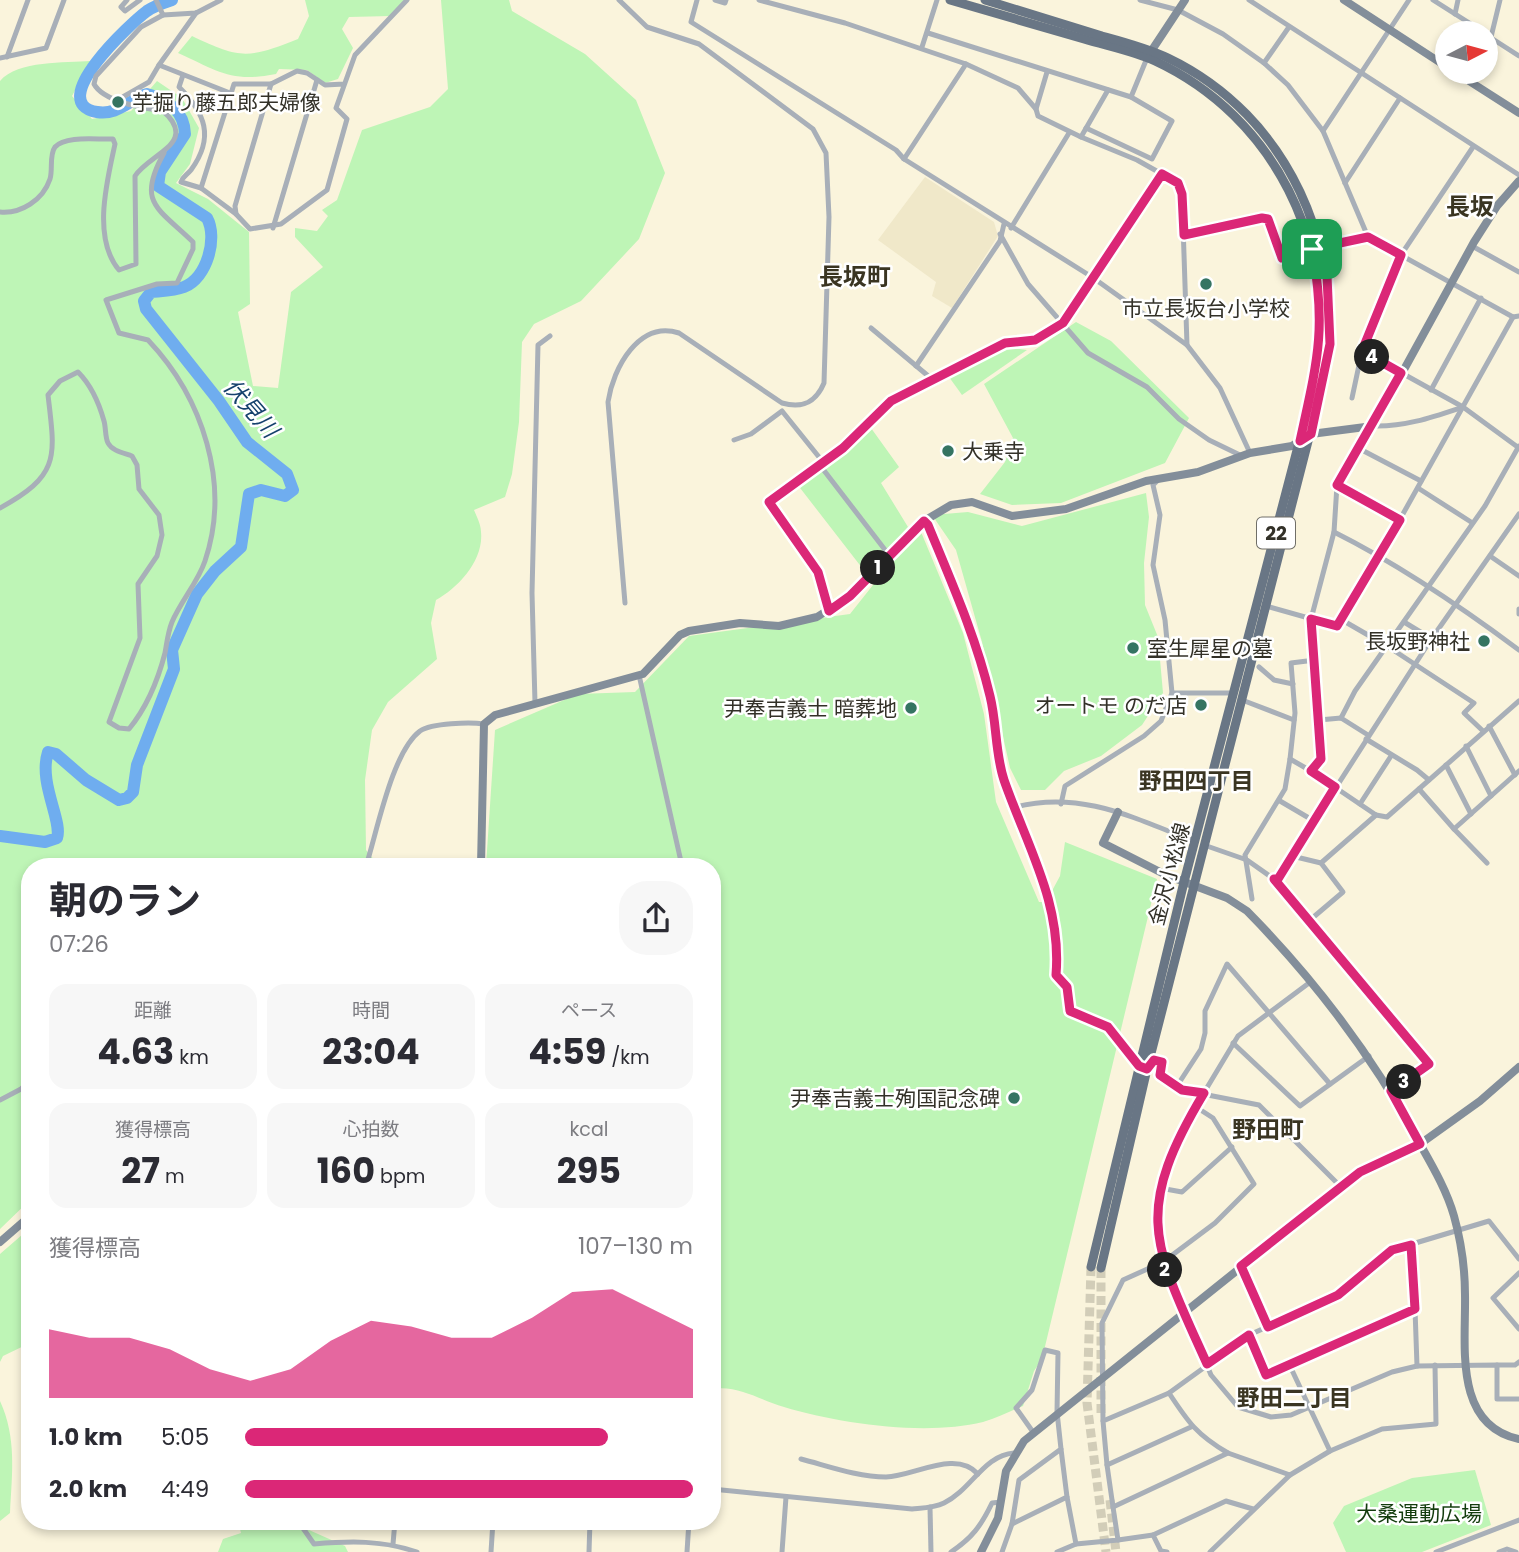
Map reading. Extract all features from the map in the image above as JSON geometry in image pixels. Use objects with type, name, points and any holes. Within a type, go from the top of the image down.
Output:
[{"type":"main road","name":"金沢小松線","points":[[950,0],[1149,54]]},
{"type":"main road","name":"金沢小松線","points":[[985,0],[1149,54],[1207,93],[1238,118],[1259,142],[1292,193],[1317,248],[1327,276],[1330,344],[1311,434],[1266,606],[1238,697]]},
{"type":"main road","name":"金沢小松線","points":[[1096,1268],[1143,1068],[1300,441],[1321,341],[1317,248]]},
{"type":"street","points":[[4,58],[28,0]]},
{"type":"street","points":[[4,58],[46,48],[64,0]]},
{"type":"street","points":[[127,0],[121,7],[125,11],[140,0]]},
{"type":"street","points":[[156,0],[163,14]]},
{"type":"street","points":[[122,99],[149,82],[197,13],[221,0]]},
{"type":"street","points":[[183,75],[180,87],[194,102],[205,122],[201,150],[181,182],[201,188],[236,214],[250,229],[273,228],[327,190],[347,119],[336,108],[355,55],[407,0]]},
{"type":"street","points":[[619,0],[647,27],[699,44],[781,108],[813,129],[826,153],[829,217],[824,383],[818,395],[810,402],[799,406],[782,403],[679,333],[667,329],[643,337],[620,366],[610,386],[608,402],[625,603]]},
{"type":"street","points":[[697,0],[691,22],[896,150],[904,159],[1010,228],[1092,277],[1187,345],[1220,388],[1246,454]]},
{"type":"street","points":[[715,0],[725,3],[726,0]]},
{"type":"street","points":[[759,0],[797,8],[922,47],[966,64],[1018,88],[1036,109],[1038,116],[1178,183],[1182,194],[1187,345]]},
{"type":"street","points":[[922,47],[937,0]]},
{"type":"street","points":[[1140,0],[1178,10],[1243,46],[1288,85],[1323,131],[1368,237],[1516,316],[1337,626],[1266,606]]},
{"type":"street","points":[[1131,97],[1149,54],[1185,0]]},
{"type":"street","points":[[1249,0],[1519,175]]},
{"type":"street","points":[[1344,0],[1435,60]]},
{"type":"street","points":[[1323,131],[1409,0]]},
{"type":"street","points":[[1433,0],[1466,21]]},
{"type":"street","points":[[1455,14],[1458,0]]},
{"type":"street","points":[[1492,21],[1500,0]]},
{"type":"street","points":[[0,508],[27,490],[52,462],[54,452],[48,395],[60,381],[78,372],[88,382],[95,398],[104,421],[108,444],[114,450],[132,456],[137,465],[139,489],[159,515],[160,545],[151,567],[138,584],[140,638],[127,680],[109,722],[119,729],[129,729],[145,707],[160,670],[172,622],[204,565],[213,535],[217,499],[210,452],[186,395],[148,340],[119,333],[106,300],[157,284],[177,283],[193,249],[193,242],[151,198],[150,180],[173,142],[174,124],[162,110],[132,107],[122,99],[98,91],[94,84],[96,76],[141,27],[163,14],[197,13]]},
{"type":"street","points":[[1264,63],[1289,27]]},
{"type":"street","points":[[928,33],[1131,97],[1172,121],[1152,159],[1086,128]]},
{"type":"street","points":[[1498,42],[1519,55]]},
{"type":"street","points":[[904,159],[966,64]]},
{"type":"street","points":[[159,65],[230,93]]},
{"type":"street","points":[[201,188],[234,84],[271,84],[297,71],[325,85],[344,84]]},
{"type":"street","points":[[1036,109],[1047,72]]},
{"type":"street","points":[[273,228],[317,80]]},
{"type":"street","points":[[236,214],[235,206],[271,84]]},
{"type":"street","points":[[1479,84],[1519,113]]},
{"type":"street","points":[[1081,136],[1108,90]]},
{"type":"street","points":[[1345,183],[1400,98]]},
{"type":"street","points":[[1010,228],[1069,133]]},
{"type":"street","points":[[0,212],[13,213],[42,194],[51,178],[53,150],[56,146],[65,142],[113,139],[115,144],[106,184],[106,241],[110,259],[119,270],[131,268],[138,257],[133,195],[135,176],[164,153]]},
{"type":"street","points":[[1352,398],[1362,351],[1401,255],[1473,146]]},
{"type":"street","points":[[829,611],[818,572],[769,502],[843,448],[891,401],[1005,343],[1035,340],[1060,324],[1077,303],[1162,174]]},
{"type":"street","points":[[1311,771],[1321,759],[1311,619],[1334,532],[1337,485],[1373,426],[1472,246],[1497,206],[1519,181]]},
{"type":"street","points":[[1184,235],[1262,218],[1268,219],[1282,258],[1368,237]]},
{"type":"street","points":[[916,366],[1000,241],[1004,224]]},
{"type":"street","points":[[1000,234],[1028,284],[1088,353],[1147,387],[1189,426],[1209,440],[1246,454]]},
{"type":"street","points":[[1472,246],[1516,270],[1519,260]]},
{"type":"street","points":[[1431,390],[1481,298]]},
{"type":"street","points":[[871,328],[933,380]]},
{"type":"street","points":[[535,703],[532,636],[538,345],[550,336]]},
{"type":"street","points":[[1341,719],[1355,691],[1430,587],[1471,522],[1485,506],[1519,447],[1463,407],[1362,351]]},
{"type":"street","points":[[369,858],[395,775],[411,740],[428,727],[464,721],[484,724],[495,715],[639,675],[649,670],[680,635],[689,631],[740,623],[779,626],[804,621],[829,611],[850,596],[924,521],[951,505],[972,502],[1012,516],[1066,509],[1160,478],[1198,472],[1246,454],[1289,447],[1311,434],[1407,424],[1463,407]]},
{"type":"street","points":[[734,440],[751,434],[782,411],[889,555]]},
{"type":"street","points":[[1358,447],[1421,481]]},
{"type":"street","points":[[1061,804],[1065,786],[1123,752],[1161,721],[1172,693],[1165,620],[1153,565],[1160,515],[1153,485],[1160,478]]},
{"type":"street","points":[[1337,485],[1400,520]]},
{"type":"street","points":[[1418,488],[1471,522]]},
{"type":"street","points":[[1274,879],[1292,856],[1415,664],[1519,514]]},
{"type":"street","points":[[924,521],[970,631],[990,695],[999,763],[1046,885],[1053,916],[1056,975],[1067,987],[1070,1011],[1108,1027],[1143,1068],[1154,1060],[1162,1062],[1160,1075],[1177,1086],[1259,1105],[1341,1187]]},
{"type":"street","points":[[1334,532],[1380,555],[1456,603],[1519,650]]},
{"type":"street","points":[[1490,556],[1519,576]]},
{"type":"street","points":[[1342,620],[1474,703],[1464,713],[1483,731]]},
{"type":"street","points":[[1404,622],[1432,639]]},
{"type":"street","points":[[1252,899],[1245,855],[1280,801],[1290,759],[1294,720],[1291,663],[1315,660]]},
{"type":"street","points":[[1259,667],[1274,680],[1293,684]]},
{"type":"street","points":[[639,675],[680,858]]},
{"type":"street","points":[[1172,693],[1238,697],[1294,720]]},
{"type":"street","points":[[1290,759],[1376,815],[1387,817],[1519,701]]},
{"type":"street","points":[[1319,720],[1341,719],[1429,780]]},
{"type":"street","points":[[481,858],[484,724]]},
{"type":"street","points":[[1454,829],[1517,773],[1489,726]]},
{"type":"street","points":[[1466,746],[1491,796]]},
{"type":"street","points":[[1360,804],[1391,755]]},
{"type":"street","points":[[1446,765],[1471,814]]},
{"type":"street","points":[[1419,789],[1487,863]]},
{"type":"street","points":[[1015,807],[1050,799],[1061,804],[1092,803],[1247,860],[1274,879],[1429,1064],[1391,1091]]},
{"type":"street","points":[[1280,801],[1314,821]]},
{"type":"street","points":[[1118,812],[1103,842],[1189,884],[1227,898],[1247,911],[1369,1056],[1442,1185],[1458,1233],[1465,1295],[1465,1364],[1470,1392],[1479,1413],[1493,1429],[1519,1439]]},
{"type":"street","points":[[1321,863],[1376,815]]},
{"type":"street","points":[[1292,856],[1321,863],[1343,892],[1310,920]]},
{"type":"street","points":[[1177,1086],[1201,1049],[1205,1033],[1205,1011],[1227,964],[1330,1084]]},
{"type":"street","points":[[1308,983],[1252,1023],[1233,1043],[1171,1152],[1160,1188],[1157,1219],[1163,1262],[1207,1364],[1226,1394],[1238,1407],[1256,1415],[1291,1415],[1392,1372],[1417,1366],[1515,1365],[1519,1362]]},
{"type":"street","points":[[1233,1043],[1300,1106],[1369,1056]]},
{"type":"street","points":[[981,1552],[995,1525],[1006,1471],[1014,1453],[1033,1432],[1341,1187],[1382,1160],[1420,1144],[1480,1101],[1519,1067]]},
{"type":"street","points":[[0,1100],[21,1089]]},
{"type":"street","points":[[1118,1540],[1103,1422],[1102,1324],[1123,1280],[1163,1262],[1252,1189],[1254,1184],[1213,1118],[1196,1107]]},
{"type":"street","points":[[1160,1188],[1182,1192],[1232,1147]]},
{"type":"street","points":[[1103,1422],[1169,1392],[1249,1335],[1338,1295],[1392,1250],[1458,1233],[1489,1221],[1519,1259]]},
{"type":"street","points":[[0,1242],[21,1224]]},
{"type":"street","points":[[1411,1245],[1417,1366]]},
{"type":"street","points":[[1241,1266],[1268,1327]]},
{"type":"street","points":[[1519,1273],[1493,1298],[1519,1329]]},
{"type":"street","points":[[1249,1335],[1266,1375],[1415,1309]]},
{"type":"street","points":[[1033,1432],[1016,1408],[1032,1390],[1045,1350],[1058,1353],[1057,1412],[1076,1544]]},
{"type":"street","points":[[1210,1552],[1290,1475],[1330,1451],[1382,1429],[1437,1424],[1435,1365]]},
{"type":"street","points":[[1497,1365],[1497,1399],[1519,1399]]},
{"type":"street","points":[[1290,1366],[1330,1451]]},
{"type":"street","points":[[1169,1392],[1191,1427],[1228,1453],[1290,1475]]},
{"type":"street","points":[[1107,1465],[1191,1427]]},
{"type":"street","points":[[1002,1552],[1012,1524],[1019,1480],[1061,1449]]},
{"type":"street","points":[[721,1490],[912,1509],[930,1507],[943,1504],[1000,1454],[1014,1453]]},
{"type":"street","points":[[1113,1507],[1228,1453]]},
{"type":"street","points":[[801,1459],[886,1477],[954,1463],[971,1466],[978,1474]]},
{"type":"street","points":[[782,1552],[786,1497]]},
{"type":"street","points":[[1012,1524],[1068,1497]]},
{"type":"street","points":[[1057,1552],[1076,1544],[1153,1535],[1226,1501],[1253,1509]]},
{"type":"street","points":[[951,1552],[971,1538],[982,1526],[992,1503],[1001,1502]]},
{"type":"street","points":[[930,1507],[931,1552]]},
{"type":"street","points":[[1436,1552],[1519,1520]]},
{"type":"street","points":[[304,1530],[314,1544],[371,1541],[393,1544],[417,1552]]},
{"type":"street","points":[[393,1544],[394,1530]]},
{"type":"street","points":[[491,1552],[492,1530]]},
{"type":"street","points":[[589,1552],[590,1530]]},
{"type":"street","points":[[687,1552],[688,1530]]},
{"type":"street","points":[[1153,1535],[1161,1551],[1167,1552]]},
{"type":"street","points":[[1455,1544],[1461,1552]]},
{"type":"street","points":[[1499,1552],[1507,1549],[1516,1552]]},
{"type":"shaded area","points":[[925,177],[994,222],[998,236],[952,308],[932,296],[936,282],[878,240]]},
{"type":"green space","points":[[305,0],[404,0],[391,16],[349,17],[342,29],[353,48],[338,79],[325,83],[307,70],[279,69],[276,74],[247,77],[225,74],[178,53],[192,36],[222,49],[244,54],[267,50],[298,39],[309,16]]},
{"type":"green space","points":[[441,0],[509,0],[512,11],[585,54],[636,100],[665,173],[639,239],[581,301],[534,324],[522,342],[519,422],[512,474],[505,497],[474,510],[481,529],[481,542],[474,563],[461,581],[436,600],[431,623],[437,659],[388,702],[372,730],[365,780],[366,850],[372,858],[21,858],[21,1209],[0,1229],[0,81],[18,69],[30,66],[91,61],[72,96],[92,119],[131,111],[157,81],[182,98],[199,128],[190,164],[176,183],[208,199],[249,232],[250,304],[238,312],[253,386],[278,388],[291,292],[323,267],[295,237],[295,228],[317,231],[328,216],[322,210],[337,200],[362,130],[430,107],[448,89]]},
{"type":"green space","points":[[1076,322],[1111,341],[1189,418],[1165,463],[1061,503],[1012,505],[980,494],[1005,462],[1013,438],[984,384]]},
{"type":"green space","points":[[1004,347],[1027,350],[962,395],[949,377]]},
{"type":"green space","points":[[871,428],[899,467],[881,483],[908,527],[866,573],[797,484]]},
{"type":"green space","points":[[1146,493],[1149,517],[1144,563],[1145,605],[1158,637],[1163,693],[1142,725],[1101,756],[1064,771],[1045,790],[1021,790],[1010,768],[982,642],[956,550],[932,515],[968,512],[1022,526]]},
{"type":"green space","points":[[919,527],[963,633],[984,714],[996,802],[1039,902],[1046,902],[1060,876],[1065,842],[1157,879],[1042,1359],[1034,1371],[1023,1406],[983,1422],[960,1426],[910,1428],[857,1423],[806,1413],[740,1391],[721,1388],[721,858],[487,858],[495,730],[578,694],[635,692],[689,636],[850,614]]},
{"type":"green space","points":[[21,1236],[21,1347],[3,1356],[0,1362],[0,1254]]},
{"type":"green space","points":[[0,1401],[9,1429],[12,1470],[10,1513],[0,1521]]},
{"type":"green space","name":"大桑運動広場","points":[[1475,1470],[1491,1525],[1422,1552],[1346,1552],[1333,1523],[1344,1506],[1412,1478]]},
{"type":"green space","points":[[240,1530],[309,1530],[345,1546],[348,1552],[218,1552],[223,1539],[241,1533]]},
{"type":"waterway","name":"伏見川","points":[[0,836],[45,842],[57,838],[57,822],[46,776],[48,752],[56,754],[86,780],[119,800],[127,798],[133,792],[137,765],[174,669],[172,650],[197,594],[215,571],[241,547],[249,494],[261,490],[285,496],[293,490],[287,474],[247,442],[219,401],[146,309],[144,301],[151,292],[176,289],[192,282],[204,266],[211,246],[207,218],[158,186],[160,172],[185,134],[182,119],[174,107],[147,94],[104,113],[83,106],[80,94],[85,79],[110,46],[150,9],[172,0]]},
{"type":"tunnel","points":[[1091,1267],[1087,1403],[1106,1552]]},
{"type":"tunnel","points":[[1101,1268],[1101,1413]]},
{"type":"tunnel","points":[[1110,1500],[1116,1552]]},
{"type":"place","name":"芋掘り藤五郎夫婦像","points":[[118,102]]},
{"type":"place","name":"市立長坂台小学校","points":[[1206,284]]},
{"type":"place","name":"大乗寺","points":[[948,451]]},
{"type":"place","name":"長坂野神社","points":[[1484,641]]},
{"type":"place","name":"室生犀星の墓","points":[[1133,648]]},
{"type":"place","name":"オートモ のだ店","points":[[1201,705]]},
{"type":"place","name":"尹奉吉義士 暗葬地","points":[[911,708]]},
{"type":"place","name":"尹奉吉義士殉国記念碑","points":[[1014,1098]]},
{"type":"district","name":"長坂","points":[[1470,206]]},
{"type":"district","name":"長坂町","points":[[855,276]]},
{"type":"district","name":"野田四丁目","points":[[1196,781]]},
{"type":"district","name":"野田町","points":[[1268,1129]]},
{"type":"district","name":"野田二丁目","points":[[1294,1398]]},
{"type":"route","points":[[1162,174],[1178,183],[1182,194],[1184,235],[1262,218],[1268,219],[1282,258],[1312,249],[1321,293],[1322,320],[1317,374],[1300,441],[1311,434],[1330,344],[1327,276],[1321,247],[1368,237],[1401,255],[1362,351],[1401,373],[1337,485],[1400,520],[1337,626],[1311,619],[1321,759],[1311,771],[1335,787],[1278,879],[1274,879],[1429,1064],[1391,1091],[1420,1144],[1360,1172],[1241,1266],[1268,1327],[1338,1295],[1392,1250],[1411,1245],[1415,1270],[1415,1309],[1266,1375],[1249,1335],[1207,1364],[1166,1272],[1158,1235],[1157,1204],[1160,1188],[1171,1152],[1204,1093],[1182,1090],[1160,1075],[1162,1062],[1154,1060],[1147,1069],[1139,1066],[1108,1027],[1070,1011],[1067,987],[1056,975],[1057,950],[1046,885],[1004,781],[990,695],[970,631],[928,525],[924,521],[850,596],[829,611],[818,572],[769,502],[788,485],[843,448],[891,401],[945,376],[1005,343],[1035,340],[1063,323],[1162,174]]}]
